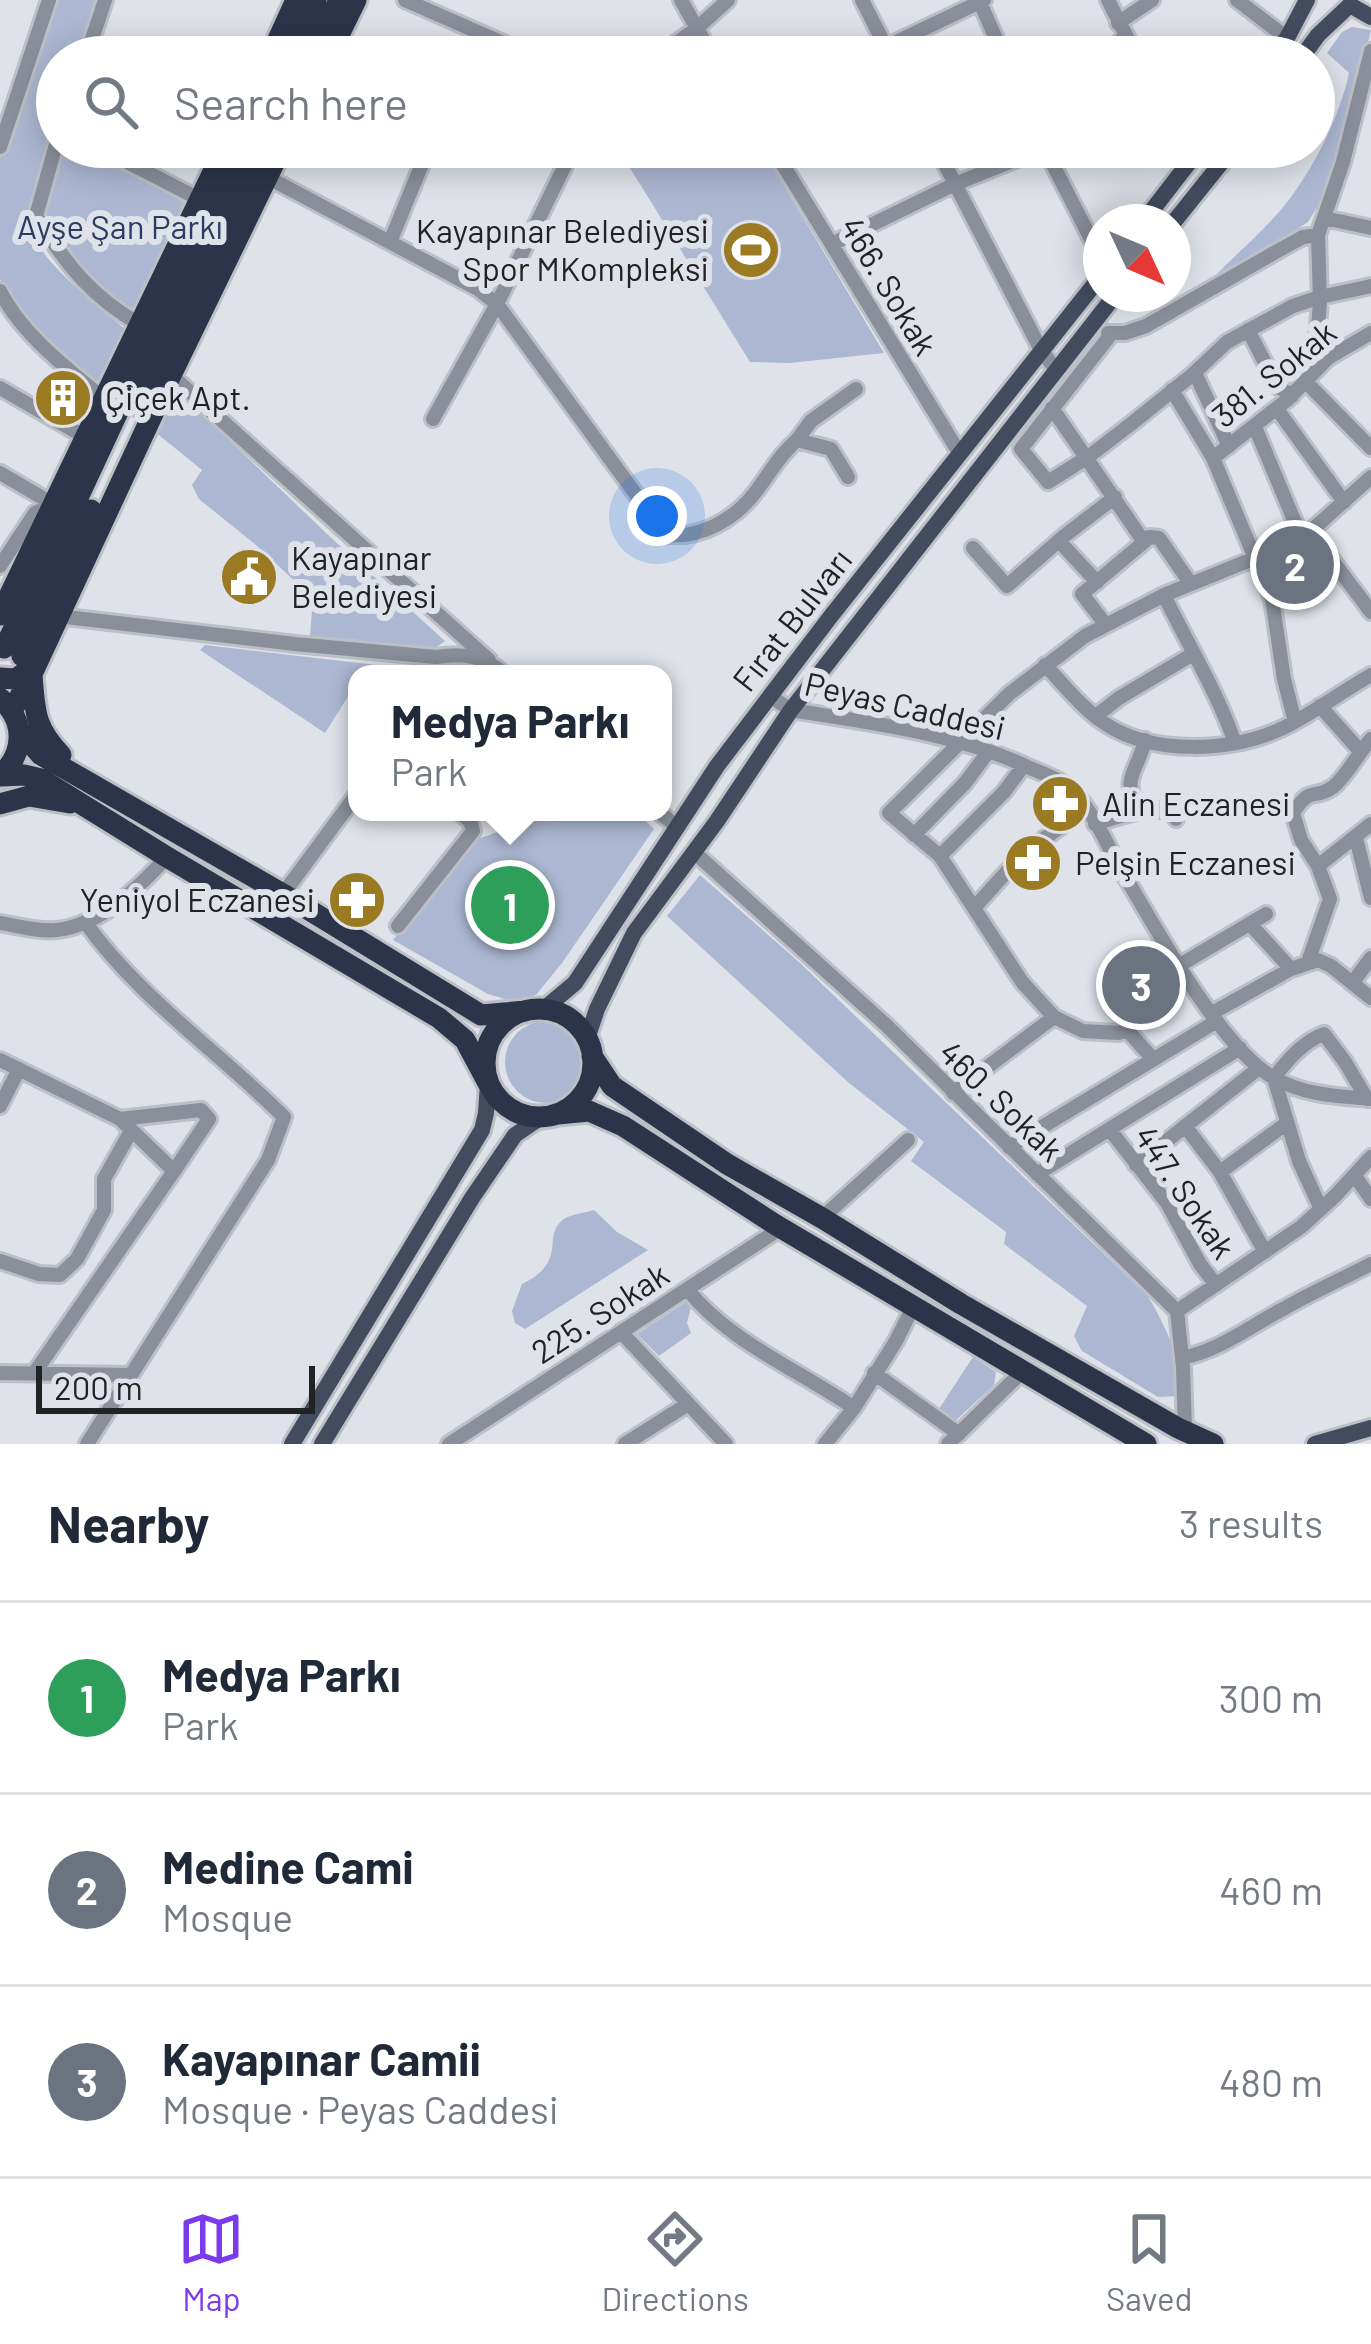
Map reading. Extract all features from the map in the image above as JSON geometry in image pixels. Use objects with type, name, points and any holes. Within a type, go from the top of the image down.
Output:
[{"type":"highway","points":[[280,36],[296,0]]},
{"type":"highway","points":[[299,36],[316,0]]},
{"type":"highway","points":[[322,36],[339,0]]},
{"type":"highway","points":[[338,36],[356,0]]},
{"type":"highway","points":[[0,615],[214,168]]},
{"type":"highway","points":[[0,776],[16,756],[11,713],[55,547],[236,168]]},
{"type":"highway","points":[[0,678],[16,679],[220,236],[257,168]]},
{"type":"highway","points":[[89,795],[39,727],[24,661],[58,616],[272,168]]},
{"type":"highway","points":[[220,236],[225,264]]},
{"type":"highway","points":[[174,292],[182,239]]},
{"type":"highway","points":[[11,713],[41,754],[167,857],[439,1018],[465,1040],[496,1097],[508,1108],[524,1115],[549,1116],[590,1111],[622,1126],[782,1228],[1141,1442]]},
{"type":"highway","points":[[0,776],[24,775],[89,795],[284,894],[481,1015],[535,1010],[561,1014],[576,1024],[612,1086],[727,1164],[1198,1438]]},
{"type":"highway","points":[[0,804],[28,796],[89,795]]},
{"type":"highway","points":[[488,1083],[484,1065],[496,1031],[509,1018],[535,1010]]},
{"type":"highway","points":[[549,1116],[573,1105],[585,1091],[592,1074],[590,1047]]},
{"type":"main road","points":[[1288,36],[1307,0]]},
{"type":"main road","points":[[1318,35],[1349,2],[1371,17]]},
{"type":"main road","points":[[1296,20],[1316,16],[1320,19],[1318,35]]},
{"type":"main road","points":[[1157,204],[1185,168]]},
{"type":"main road","points":[[1188,204],[1217,168]]},
{"type":"main road","name":"Fırat Bulvarı","points":[[535,1010],[575,983],[717,766],[1083,299]]},
{"type":"main road","name":"Fırat Bulvarı","points":[[590,1047],[597,1009],[634,933],[791,710],[1102,312]]},
{"type":"main road","points":[[292,1444],[482,1130],[488,1083]]},
{"type":"main road","points":[[322,1444],[472,1198],[515,1136],[549,1116]]},
{"type":"main road","points":[[1315,1444],[1371,1428]]},
{"type":"street","points":[[38,36],[50,0]]},
{"type":"street","points":[[93,36],[105,0]]},
{"type":"street","points":[[405,0],[487,36]]},
{"type":"street","points":[[681,0],[700,36]]},
{"type":"street","points":[[686,36],[728,0]]},
{"type":"street","points":[[862,0],[880,36]]},
{"type":"street","points":[[1108,0],[1125,36]]},
{"type":"street","points":[[1118,36],[1152,0]]},
{"type":"street","points":[[1237,0],[1284,36]]},
{"type":"street","points":[[917,36],[981,1],[995,36]]},
{"type":"street","points":[[0,147],[36,41]]},
{"type":"street","points":[[1318,368],[1318,236],[1343,162],[1371,51]]},
{"type":"street","points":[[49,168],[36,216],[59,254],[98,297],[141,325]]},
{"type":"street","points":[[139,168],[199,199]]},
{"type":"street","points":[[390,242],[420,168]]},
{"type":"street","points":[[433,419],[564,168]]},
{"type":"street","name":"466. Sokak","points":[[785,168],[959,454]]},
{"type":"street","points":[[947,168],[1056,370]]},
{"type":"street","points":[[832,244],[995,168]]},
{"type":"street","points":[[1053,168],[1083,223]]},
{"type":"street","points":[[267,177],[478,289],[496,304],[669,535],[685,537],[706,531],[739,510],[811,422],[856,389]]},
{"type":"street","points":[[1324,218],[1371,228]]},
{"type":"street","points":[[1088,329],[1112,334],[1146,326],[1281,249],[1318,236]]},
{"type":"street","points":[[1112,334],[1021,449],[1048,482],[1088,457],[1195,373],[1214,352],[1248,330],[1320,297],[1371,286]]},
{"type":"street","points":[[0,291],[17,320],[105,400]]},
{"type":"street","points":[[1248,330],[1277,386],[1292,396]]},
{"type":"street","name":"381. Sokak","points":[[1213,458],[1292,396],[1328,358],[1371,333]]},
{"type":"street","points":[[1195,373],[1229,446]]},
{"type":"street","points":[[170,376],[494,665]]},
{"type":"street","points":[[1305,381],[1370,444]]},
{"type":"street","points":[[0,388],[85,436]]},
{"type":"street","points":[[1172,390],[1213,458],[1276,615],[1295,722]]},
{"type":"street","points":[[1052,409],[1144,542]]},
{"type":"street","points":[[1277,409],[1344,502]]},
{"type":"street","points":[[1255,427],[1307,536],[1368,603]]},
{"type":"street","points":[[797,440],[831,449],[848,477]]},
{"type":"street","points":[[0,473],[53,504]]},
{"type":"street","points":[[1153,1059],[1127,1030],[1083,1031],[1054,1017],[1022,982],[940,856],[890,813],[958,742],[1045,664],[1164,595],[1307,536],[1371,477]]},
{"type":"street","points":[[973,548],[1007,586],[1115,497]]},
{"type":"street","points":[[0,566],[35,513],[53,504]]},
{"type":"street","points":[[1106,625],[1082,594],[1149,537],[1159,538],[1191,584]]},
{"type":"street","points":[[1058,541],[1097,582]]},
{"type":"street","points":[[1164,595],[1218,696],[1235,743]]},
{"type":"street","points":[[58,616],[489,661]]},
{"type":"street","points":[[1096,716],[1193,654]]},
{"type":"street","points":[[434,665],[436,657]]},
{"type":"street","points":[[1045,664],[1096,716],[1123,734],[1181,746],[1235,743],[1270,734],[1371,675]]},
{"type":"street","name":"Peyas Caddesi","points":[[770,696],[791,710],[958,742],[1062,783],[1086,808],[1214,1017],[1259,1068],[1301,1090],[1369,1099]]},
{"type":"street","points":[[1320,706],[1360,752]]},
{"type":"street","points":[[1308,962],[1330,899],[1318,866],[1300,840],[1293,813],[1304,797],[1335,785],[1371,739]]},
{"type":"street","points":[[1138,811],[1129,780],[1144,740]]},
{"type":"street","points":[[914,835],[989,752]]},
{"type":"street","points":[[940,856],[1004,792],[1024,765]]},
{"type":"street","points":[[284,894],[348,806]]},
{"type":"street","points":[[974,908],[1022,855],[1086,808]]},
{"type":"street","points":[[1095,824],[1138,811],[1171,811],[1176,819]]},
{"type":"street","points":[[398,926],[472,831],[470,821]]},
{"type":"street","points":[[670,821],[676,826]]},
{"type":"street","points":[[1318,866],[1371,824]]},
{"type":"street","points":[[1356,838],[1371,898]]},
{"type":"street","name":"460. Sokak","points":[[694,852],[886,1025],[1177,1311]]},
{"type":"street","points":[[0,923],[54,931],[85,922],[137,889],[167,857]]},
{"type":"street","points":[[1180,965],[1266,914]]},
{"type":"street","points":[[85,922],[102,946],[284,1117],[268,1160],[87,1444]]},
{"type":"street","points":[[1250,924],[1291,969]]},
{"type":"street","points":[[1353,982],[1371,958]]},
{"type":"street","points":[[1009,1147],[1308,962],[1323,961],[1371,998]]},
{"type":"street","points":[[953,1094],[1054,1017]]},
{"type":"street","points":[[1321,1209],[1286,1124],[1274,1078],[1300,1049],[1324,1034],[1369,1099]]},
{"type":"street","points":[[1036,1174],[1240,1048]]},
{"type":"street","points":[[0,1060],[125,1125],[174,1171]]},
{"type":"street","points":[[1136,1165],[1259,1068]]},
{"type":"street","points":[[0,1106],[19,1069]]},
{"type":"street","points":[[35,1372],[209,1119],[201,1110],[125,1125]]},
{"type":"street","points":[[1220,1172],[1286,1124]]},
{"type":"street","points":[[0,1261],[39,1274],[60,1275],[77,1259],[104,1210],[104,1179],[125,1125]]},
{"type":"street","points":[[1185,1126],[1220,1172],[1265,1252]]},
{"type":"street","name":"447. Sokak","points":[[1110,1130],[1181,1226],[1216,1285]]},
{"type":"street","points":[[822,1218],[908,1140]]},
{"type":"street","points":[[1198,1438],[1177,1311],[1301,1227],[1371,1157]]},
{"type":"street","points":[[1355,1176],[1371,1199]]},
{"type":"street","name":"225. Sokak","points":[[448,1444],[782,1228]]},
{"type":"street","points":[[1182,1358],[1222,1345],[1371,1264]]},
{"type":"street","points":[[687,1289],[722,1325],[854,1408]]},
{"type":"street","points":[[825,1444],[854,1408],[914,1305]]},
{"type":"street","points":[[621,1332],[726,1444]]},
{"type":"street","points":[[874,1372],[954,1439],[1024,1370]]},
{"type":"street","points":[[0,1372],[130,1375]]},
{"type":"street","points":[[626,1444],[688,1404]]},
{"type":"green space","points":[[54,0],[96,0],[84,36],[42,36]]},
{"type":"green space","points":[[1352,27],[1371,30],[1335,159],[1335,118],[1349,73],[1335,60],[1335,42]]},
{"type":"green space","points":[[36,53],[36,168],[42,168],[34,194],[34,228],[51,262],[127,331],[99,389],[29,326],[7,296],[0,279],[0,158]]},
{"type":"green space","name":"Ayşe Şan Parkı","points":[[59,168],[121,168],[187,204],[141,304],[127,308],[113,301],[92,278],[45,214]]},
{"type":"green space","name":"Kayapınar Belediyesi Spor MKompleksi","points":[[630,168],[774,168],[884,353],[790,363],[750,362]]},
{"type":"green space","points":[[1310,168],[1332,168],[1308,222],[1220,278],[1215,276],[1280,211]]},
{"type":"green space","points":[[175,388],[445,641],[434,649],[310,636],[313,598],[199,499],[192,485],[202,470],[154,431]]},
{"type":"green space","points":[[205,645],[376,665],[348,665],[348,696],[325,733],[200,650]]},
{"type":"green space","points":[[524,821],[646,821],[654,829],[536,995],[512,1001],[488,994],[393,940],[469,841]]},
{"type":"green space","points":[[700,875],[800,963],[1148,1296],[1177,1358],[1178,1396],[1158,1397],[1082,1351],[1074,1336],[1087,1306],[1004,1244],[1006,1232],[911,1161],[924,1142],[849,1083],[667,916]]},
{"type":"green space","points":[[546,1021],[575,1033],[587,1062],[575,1091],[546,1103],[517,1091],[505,1062],[517,1033]]},
{"type":"green space","points":[[594,1210],[617,1232],[648,1250],[525,1329],[515,1323],[512,1311],[522,1284],[545,1267],[557,1226],[567,1217]]},
{"type":"green space","points":[[686,1302],[691,1307],[687,1323],[691,1333],[659,1356],[637,1334]]},
{"type":"green space","points":[[973,1357],[996,1372],[994,1385],[954,1422],[939,1409]]},
{"type":"place","name":"Kayapınar Belediyesi Spor MKompleksi","points":[[751,250]]},
{"type":"place","name":"Çiçek Apt.","points":[[63,398]]},
{"type":"place","name":"Medine Cami","points":[[1295,565]]},
{"type":"place","name":"Kayapınar Belediyesi","points":[[249,577]]},
{"type":"place","name":"Alin Eczanesi","points":[[1060,804]]},
{"type":"place","name":"Pelşin Eczanesi","points":[[1033,863]]},
{"type":"place","name":"Yeniyol Eczanesi","points":[[357,900]]},
{"type":"place","name":"Medya Parkı","points":[[510,905]]},
{"type":"place","name":"Kayapınar Camii","points":[[1141,985]]}]
